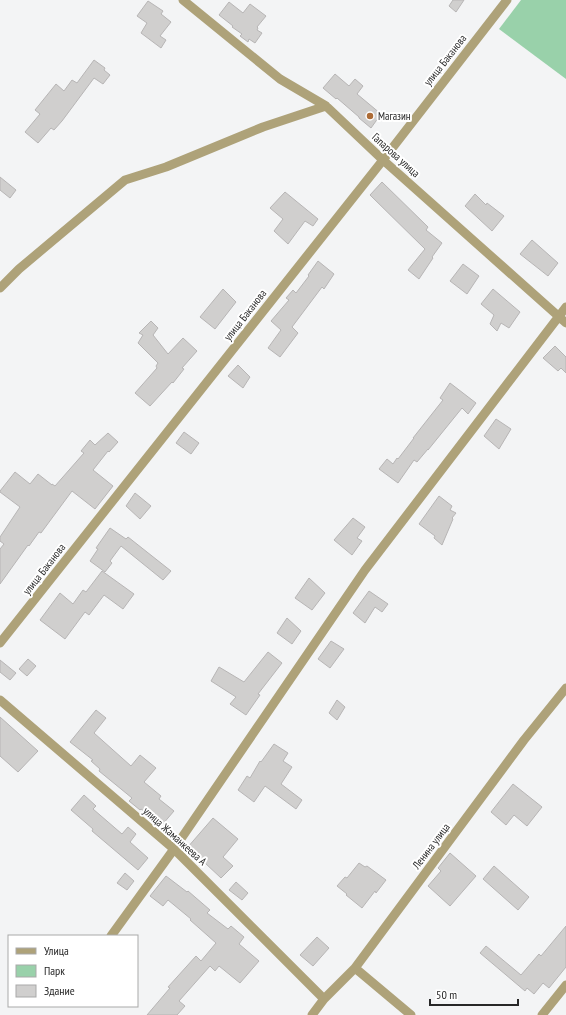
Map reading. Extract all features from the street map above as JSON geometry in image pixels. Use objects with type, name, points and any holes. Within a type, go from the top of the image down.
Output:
[{"type":"street","name":"Гапарова улица","points":[[183,0],[280,78],[326,106],[383,160],[562,320]]},
{"type":"street","name":"улица Баканова","points":[[0,643],[383,160],[507,0]]},
{"type":"street","points":[[0,288],[19,269],[125,180],[166,167],[263,127],[326,106]]},
{"type":"street","points":[[112,935],[174,849],[365,570],[562,320],[566,307]]},
{"type":"street","name":"Ленина улица","points":[[312,1015],[324,999],[355,968],[524,740],[566,688]]},
{"type":"street","name":"улица Жаманкеева А","points":[[0,700],[174,849],[324,999]]},
{"type":"street","points":[[355,968],[411,1015]]},
{"type":"street","points":[[542,1015],[566,985]]},
{"type":"green space","points":[[521,0],[566,0],[566,79],[499,29]]},
{"type":"building","points":[[453,0],[464,0],[456,12],[449,6]]},
{"type":"building","points":[[148,1],[163,11],[161,14],[171,22],[160,36],[166,40],[161,48],[141,33],[147,23],[137,16]]},
{"type":"building","points":[[229,2],[243,13],[250,4],[266,16],[257,27],[257,30],[262,33],[255,43],[249,39],[248,42],[240,36],[242,34],[219,15]]},
{"type":"building","points":[[94,60],[105,68],[104,70],[110,75],[103,84],[94,78],[62,121],[54,130],[51,128],[38,143],[25,132],[40,114],[35,110],[56,84],[64,91],[72,80],[77,83]]},
{"type":"building","points":[[335,74],[349,86],[355,79],[363,86],[357,94],[381,114],[371,128],[337,98],[336,99],[323,88]]},
{"type":"building","points":[[0,177],[16,190],[10,198],[0,190]]},
{"type":"building","points":[[382,182],[428,227],[426,230],[442,243],[419,279],[408,270],[425,249],[370,195]]},
{"type":"building","points":[[285,192],[318,219],[313,226],[305,221],[288,244],[274,231],[283,219],[270,208]]},
{"type":"building","points":[[475,194],[486,205],[487,203],[504,216],[492,231],[465,206]]},
{"type":"building","points":[[532,240],[558,263],[548,276],[520,254]]},
{"type":"building","points":[[318,261],[334,274],[324,289],[322,287],[292,327],[298,333],[280,357],[268,348],[281,330],[271,321],[289,300],[286,298],[293,290],[296,293]]},
{"type":"building","points":[[463,264],[479,276],[467,294],[450,281]]},
{"type":"building","points":[[223,289],[236,302],[215,329],[200,317]]},
{"type":"building","points":[[493,289],[520,312],[509,328],[501,323],[497,331],[490,324],[494,315],[481,304]]},
{"type":"building","points":[[151,321],[158,328],[153,335],[168,354],[183,338],[197,351],[182,368],[184,369],[173,383],[172,382],[150,406],[135,393],[157,368],[156,366],[158,363],[138,343],[143,335],[139,333]]},
{"type":"building","points":[[555,346],[566,357],[566,373],[561,368],[558,371],[543,358]]},
{"type":"building","points":[[238,365],[250,377],[243,388],[228,376]]},
{"type":"building","points":[[450,383],[476,403],[468,414],[462,408],[417,462],[414,460],[398,483],[379,469],[387,459],[393,464],[397,458],[398,459],[443,400],[440,398]]},
{"type":"building","points":[[496,419],[511,429],[499,449],[484,436]]},
{"type":"building","points":[[184,432],[199,443],[191,454],[176,443]]},
{"type":"building","points":[[108,433],[118,442],[109,452],[108,451],[93,470],[113,486],[95,509],[72,491],[41,533],[39,532],[29,546],[28,545],[0,584],[0,549],[4,544],[0,541],[0,537],[20,507],[0,491],[15,472],[30,484],[38,474],[55,486],[84,453],[81,451],[90,440],[95,445]]},
{"type":"building","points":[[135,493],[151,506],[140,519],[126,506]]},
{"type":"building","points":[[439,496],[452,506],[450,510],[456,513],[452,518],[453,519],[442,545],[434,538],[435,536],[419,524]]},
{"type":"building","points":[[353,518],[365,527],[357,538],[362,541],[352,555],[334,540]]},
{"type":"building","points":[[110,528],[126,539],[128,537],[171,571],[163,580],[121,546],[110,561],[112,563],[105,572],[90,561],[98,549],[96,548]]},
{"type":"building","points":[[102,571],[134,594],[123,609],[104,595],[89,615],[85,612],[65,639],[40,620],[60,593],[73,604],[83,590],[86,592]]},
{"type":"building","points":[[309,578],[325,593],[312,610],[295,598]]},
{"type":"building","points":[[369,591],[388,604],[382,612],[375,607],[365,623],[353,613]]},
{"type":"building","points":[[287,618],[301,631],[292,644],[277,633]]},
{"type":"building","points":[[331,641],[344,649],[330,668],[318,659]]},
{"type":"building","points":[[268,652],[282,663],[258,694],[260,695],[246,715],[230,704],[236,697],[211,681],[219,667],[244,682]]},
{"type":"building","points":[[28,659],[36,666],[27,676],[19,669]]},
{"type":"building","points":[[0,660],[16,673],[10,680],[0,672]]},
{"type":"building","points":[[337,700],[345,707],[337,720],[329,713]]},
{"type":"building","points":[[96,710],[106,718],[94,733],[131,766],[140,755],[156,768],[144,782],[161,796],[159,799],[174,811],[162,825],[129,801],[132,798],[99,771],[100,769],[91,761],[93,760],[70,742]]},
{"type":"building","points":[[0,717],[38,751],[18,772],[0,756]]},
{"type":"building","points":[[274,744],[288,753],[283,761],[292,767],[281,784],[302,800],[296,809],[265,786],[254,802],[238,790],[247,776],[250,778],[260,761],[261,762]]},
{"type":"building","points":[[513,784],[542,807],[527,826],[514,815],[506,825],[491,812]]},
{"type":"building","points":[[84,795],[96,806],[93,809],[122,834],[128,827],[136,834],[130,842],[148,858],[138,870],[92,831],[93,829],[71,810]]},
{"type":"building","points":[[213,818],[238,839],[223,857],[233,866],[221,878],[187,848]]},
{"type":"building","points":[[450,853],[476,876],[450,906],[428,886],[441,871],[438,868]]},
{"type":"building","points":[[359,863],[365,867],[367,866],[386,880],[362,908],[337,886],[345,877],[347,878]]},
{"type":"building","points":[[494,866],[529,897],[518,910],[483,879]]},
{"type":"building","points":[[125,873],[134,881],[127,890],[117,883]]},
{"type":"building","points":[[166,876],[187,892],[188,891],[210,910],[207,913],[228,929],[231,926],[244,937],[239,944],[259,961],[240,983],[219,966],[215,971],[210,966],[179,1001],[185,1006],[177,1015],[147,1015],[170,988],[168,987],[196,956],[201,961],[216,943],[168,900],[163,906],[150,896]]},
{"type":"building","points":[[236,882],[248,893],[242,900],[229,890]]},
{"type":"building","points":[[566,926],[566,967],[549,988],[543,983],[534,994],[527,988],[525,991],[480,953],[486,946],[521,975],[539,954],[541,956]]},
{"type":"building","points":[[317,937],[329,948],[313,966],[300,955]]},
{"type":"place","name":"Магазин","points":[[370,116]]}]
